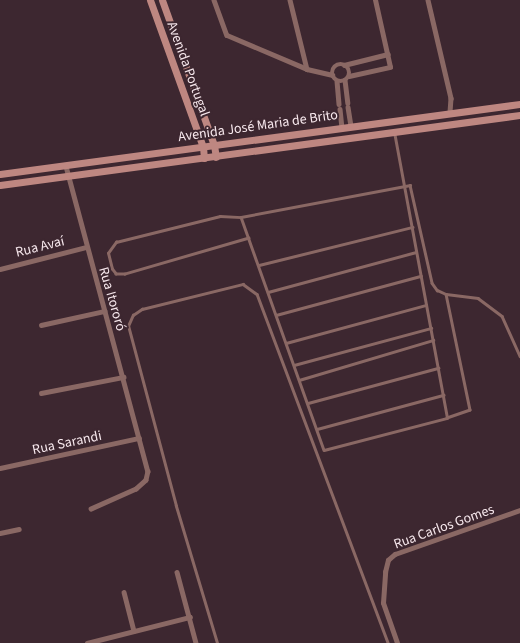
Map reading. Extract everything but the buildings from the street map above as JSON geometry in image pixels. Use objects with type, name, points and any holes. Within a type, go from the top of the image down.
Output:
[{"type":"main road","name":"Avenida Portugal","points":[[150,0],[203,147],[204,158]]},
{"type":"main road","name":"Avenida Portugal","points":[[162,0],[214,145],[216,157]]},
{"type":"main road","name":"Avenida José Maria de Brito","points":[[0,174],[520,104]]},
{"type":"main road","name":"Avenida José Maria de Brito","points":[[0,185],[520,115]]},
{"type":"street","points":[[214,0],[227,35],[307,69],[332,75],[337,81],[342,128]]},
{"type":"street","points":[[290,0],[307,69]]},
{"type":"street","points":[[337,81],[345,80],[349,76],[390,67],[375,0]]},
{"type":"street","points":[[428,0],[451,98],[450,114]]},
{"type":"street","points":[[332,75],[336,65],[344,65],[388,54]]},
{"type":"street","points":[[344,65],[349,71],[349,76]]},
{"type":"street","points":[[345,80],[351,127]]},
{"type":"street","points":[[339,105],[348,104]]},
{"type":"street","name":"Rua Itororó","points":[[66,166],[86,247],[148,470],[146,480],[136,489],[91,509]]},
{"type":"street","name":"Rua Avaí","points":[[0,269],[86,247]]},
{"type":"street","points":[[40,325],[104,311]]},
{"type":"street","points":[[41,393],[123,377]]},
{"type":"street","name":"Rua Sarandi","points":[[0,468],[139,438]]},
{"type":"street","name":"Rua Carlos Gomes","points":[[397,643],[383,603],[385,572],[388,560],[395,554],[520,510]]},
{"type":"street","points":[[0,533],[19,529]]},
{"type":"street","points":[[177,572],[196,643]]},
{"type":"street","points":[[124,592],[134,631]]},
{"type":"street","points":[[87,643],[190,617]]},
{"type":"lane","points":[[394,133],[447,418]]},
{"type":"lane","points":[[249,238],[125,274],[116,274],[112,269],[108,253],[116,242],[220,216],[242,216],[403,185],[410,185],[432,283],[437,290],[446,294],[478,298],[502,316],[520,356]]},
{"type":"lane","points":[[242,216],[325,451],[447,418],[470,410],[446,294]]},
{"type":"lane","points":[[259,265],[412,227]]},
{"type":"lane","points":[[268,292],[416,252]]},
{"type":"lane","points":[[276,315],[421,276]]},
{"type":"lane","points":[[217,643],[176,506],[128,326],[133,315],[142,309],[243,284],[257,294],[388,643]]},
{"type":"lane","points":[[286,343],[426,305]]},
{"type":"lane","points":[[294,365],[431,328]]},
{"type":"lane","points":[[299,380],[433,340]]},
{"type":"lane","points":[[308,403],[438,368]]},
{"type":"lane","points":[[317,429],[443,394]]}]
